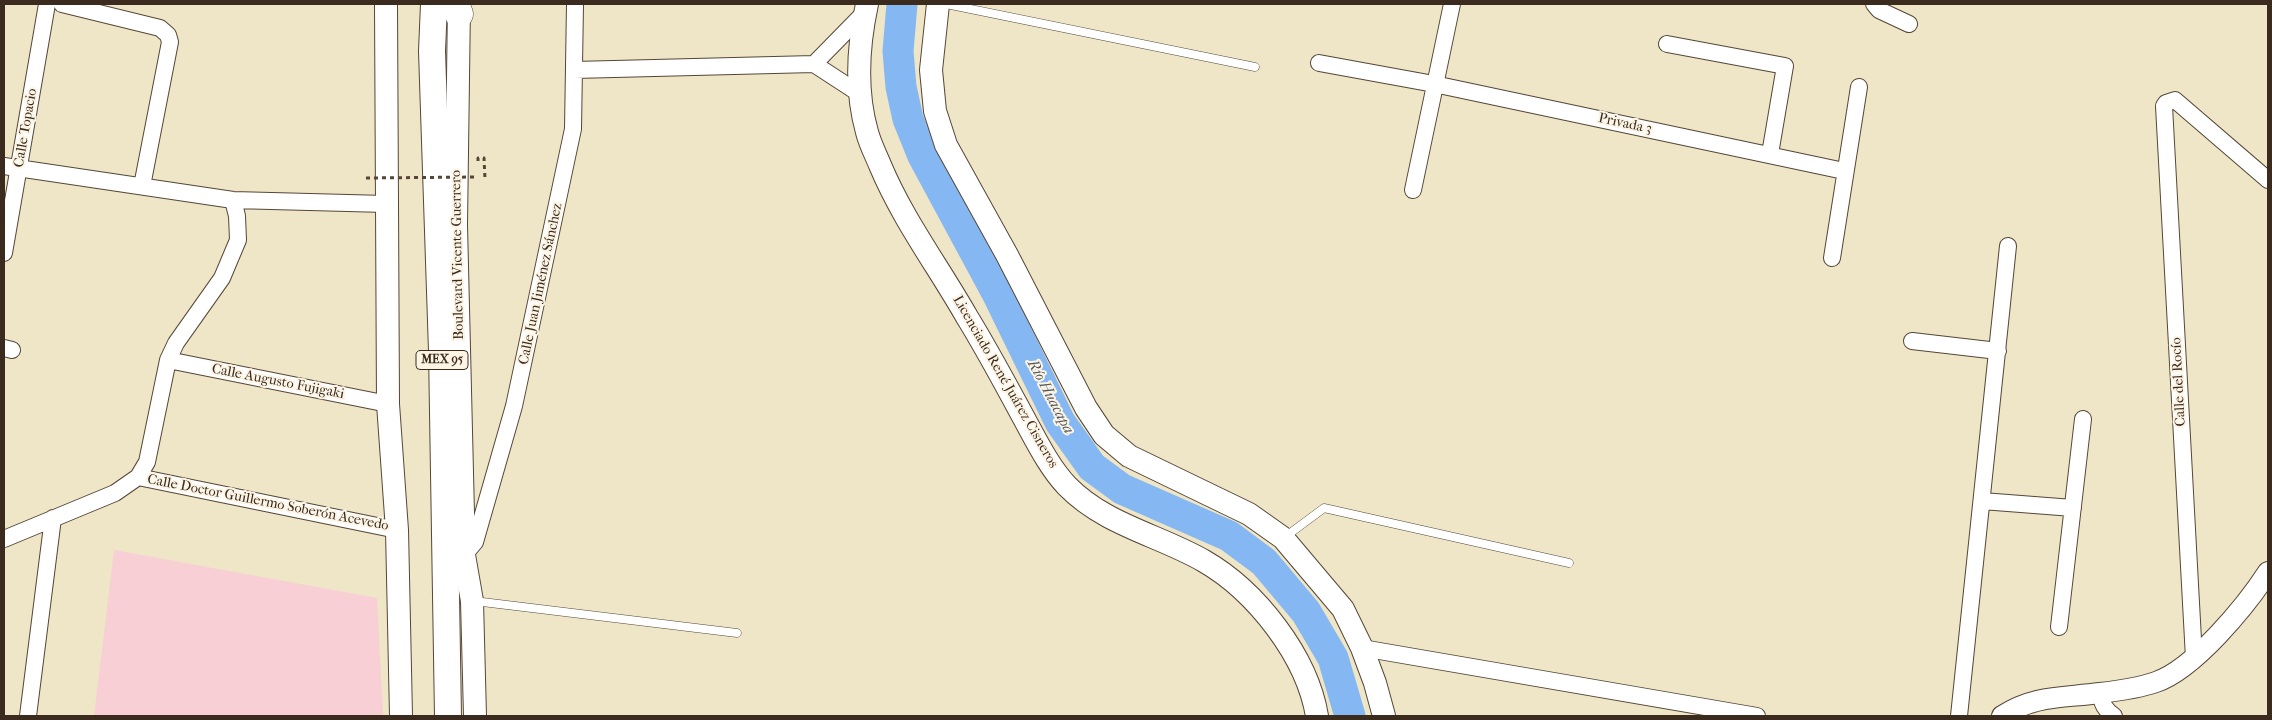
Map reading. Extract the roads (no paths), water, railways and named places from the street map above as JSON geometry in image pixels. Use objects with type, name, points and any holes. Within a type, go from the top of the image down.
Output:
[{"type":"highway","name":"MEX 95","points":[[416,4],[432,716]]},
{"type":"highway","name":"Boulevard Vicente Guerrero","points":[[434,4],[432,51],[442,361],[448,716]]},
{"type":"main road","points":[[386,4],[388,404],[397,530],[401,716]]},
{"type":"main road","points":[[938,4],[931,70],[935,111],[946,145],[1007,255],[1086,408],[1104,434],[1130,456],[1249,514],[1283,538],[1343,610],[1362,648],[1375,683],[1384,716]]},
{"type":"main road","name":"Boulevard Vicente Guerrero","points":[[458,7],[456,225],[464,555],[472,601],[475,716]]},
{"type":"main road","name":"Licenciado René Juárez Cisneros","points":[[866,8],[859,50],[860,94],[867,134],[894,197],[967,315],[1051,464],[1067,486],[1094,509],[1124,525],[1204,561],[1241,587],[1266,614],[1293,653],[1314,701],[1317,716]]},
{"type":"street","name":"Calle Topacio","points":[[4,253],[11,167],[47,4]]},
{"type":"street","points":[[62,4],[160,28],[168,34],[170,42],[142,186]]},
{"type":"street","name":"Calle Juan Jiménez Sánchez","points":[[464,555],[475,542],[514,406],[573,129],[574,4]]},
{"type":"street","points":[[1413,190],[1452,4]]},
{"type":"street","points":[[1874,4],[1879,10],[1910,24]]},
{"type":"street","points":[[814,64],[866,8]]},
{"type":"street","points":[[1667,44],[1785,66],[1770,154]]},
{"type":"street","name":"Privada 3","points":[[1319,63],[1434,84],[1844,171]]},
{"type":"street","points":[[574,70],[814,64],[860,94]]},
{"type":"street","points":[[1832,258],[1844,171],[1859,87]]},
{"type":"street","name":"Calle del Rocío","points":[[2194,658],[2164,106],[2170,100],[2175,100],[2268,180]]},
{"type":"street","points":[[11,167],[232,200],[386,204]]},
{"type":"street","points":[[4,539],[114,493],[138,477],[147,462],[168,360],[176,343],[222,278],[238,240],[237,216],[232,200]]},
{"type":"street","points":[[1959,716],[2008,246]]},
{"type":"street","points":[[1912,341],[1998,351]]},
{"type":"street","name":"Calle Augusto Fujigaki","points":[[168,360],[388,404]]},
{"type":"street","points":[[2060,627],[2083,418]]},
{"type":"street","name":"Calle Doctor Guillermo Soberón Acevedo","points":[[138,477],[397,530]]},
{"type":"street","points":[[1982,501],[2073,508]]},
{"type":"street","points":[[28,716],[53,518]]},
{"type":"street","points":[[2002,716],[2016,707],[2048,696],[2100,693],[2155,683],[2173,674],[2194,658],[2225,626],[2268,572]]},
{"type":"street","points":[[1362,648],[1757,716]]},
{"type":"street","points":[[2100,693],[2102,703],[2107,712],[2114,716]]},
{"type":"lane","points":[[946,4],[1255,66]]},
{"type":"lane","points":[[1283,538],[1324,508],[1569,563]]},
{"type":"lane","points":[[472,601],[737,633]]},
{"type":"waterway","name":"Río Huacapa","points":[[902,4],[898,51],[901,87],[908,119],[923,156],[998,295],[1060,422],[1092,467],[1122,489],[1229,536],[1264,562],[1306,612],[1333,658],[1350,716]]}]
